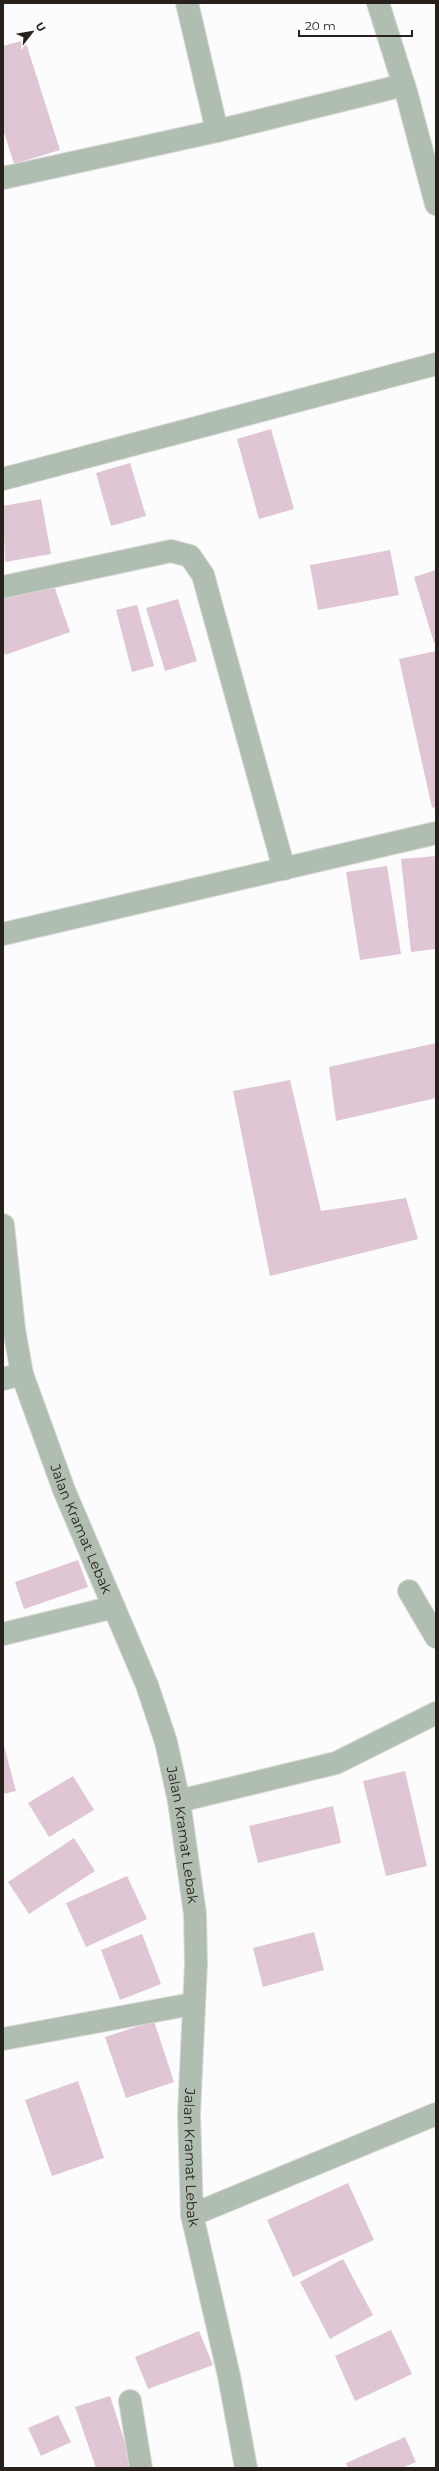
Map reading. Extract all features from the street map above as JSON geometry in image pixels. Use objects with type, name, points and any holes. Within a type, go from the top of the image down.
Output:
[{"type":"street","points":[[187,3],[217,131]]},
{"type":"street","points":[[378,3],[404,84],[436,204]]},
{"type":"street","points":[[3,178],[217,131],[404,84]]},
{"type":"street","points":[[3,479],[436,364]]},
{"type":"street","points":[[3,587],[171,551],[190,556],[203,575],[284,869]]},
{"type":"street","points":[[3,934],[436,833]]},
{"type":"street","name":"Jalan Kramat Lebak","points":[[3,1225],[14,1329],[13,1376],[64,1490],[152,1700],[166,1742],[179,1801],[195,1914],[196,1964],[192,2004],[189,2114],[192,2215],[228,2376],[246,2468]]},
{"type":"street","points":[[409,1591],[436,1637]]},
{"type":"street","points":[[3,1634],[114,1607]]},
{"type":"street","points":[[179,1801],[336,1763],[436,1713]]},
{"type":"street","points":[[3,2039],[192,2004]]},
{"type":"street","points":[[192,2215],[435,2117]]},
{"type":"street","points":[[130,2401],[142,2468]]},
{"type":"building","points":[[25,40],[60,150],[14,164],[3,129],[3,46]]},
{"type":"building","points":[[271,429],[294,509],[259,519],[237,439]]},
{"type":"building","points":[[130,463],[146,516],[111,526],[96,473]]},
{"type":"building","points":[[41,499],[51,554],[5,562],[3,506]]},
{"type":"building","points":[[390,550],[399,595],[318,610],[310,565]]},
{"type":"building","points":[[436,570],[436,642],[434,643],[414,577]]},
{"type":"building","points":[[52,580],[70,632],[5,655],[3,649],[3,598]]},
{"type":"building","points":[[178,599],[197,661],[165,671],[146,608]]},
{"type":"building","points":[[137,605],[154,666],[132,672],[116,610]]},
{"type":"building","points":[[436,651],[436,807],[432,808],[399,659]]},
{"type":"building","points":[[436,856],[436,949],[411,952],[401,859]]},
{"type":"building","points":[[387,866],[401,954],[360,960],[346,872]]},
{"type":"building","points":[[436,1043],[436,1098],[336,1121],[329,1067]]},
{"type":"building","points":[[290,1080],[321,1211],[406,1198],[418,1239],[270,1276],[233,1091]]},
{"type":"building","points":[[78,1560],[88,1587],[24,1609],[15,1582]]},
{"type":"building","points":[[3,1742],[16,1791],[3,1794]]},
{"type":"building","points":[[405,1771],[427,1866],[386,1876],[363,1781]]},
{"type":"building","points":[[73,1776],[94,1810],[49,1837],[28,1803]]},
{"type":"building","points":[[333,1806],[341,1843],[258,1863],[249,1826]]},
{"type":"building","points":[[74,1838],[95,1871],[29,1914],[8,1882]]},
{"type":"building","points":[[127,1876],[147,1919],[86,1947],[66,1903]]},
{"type":"building","points":[[314,1932],[324,1970],[263,1987],[253,1948]]},
{"type":"building","points":[[142,1934],[161,1984],[120,2000],[101,1950]]},
{"type":"building","points":[[154,2021],[174,2082],[126,2098],[105,2037]]},
{"type":"building","points":[[78,2081],[104,2158],[52,2176],[25,2100]]},
{"type":"building","points":[[348,2183],[374,2240],[293,2277],[267,2220]]},
{"type":"building","points":[[343,2259],[373,2315],[330,2339],[300,2282]]},
{"type":"building","points":[[391,2330],[412,2374],[355,2401],[335,2356]]},
{"type":"building","points":[[199,2331],[213,2365],[148,2389],[135,2357]]},
{"type":"building","points":[[110,2396],[133,2468],[96,2468],[75,2407]]},
{"type":"building","points":[[58,2415],[71,2442],[41,2456],[28,2428]]},
{"type":"building","points":[[405,2437],[416,2462],[402,2468],[348,2468],[346,2463]]}]
